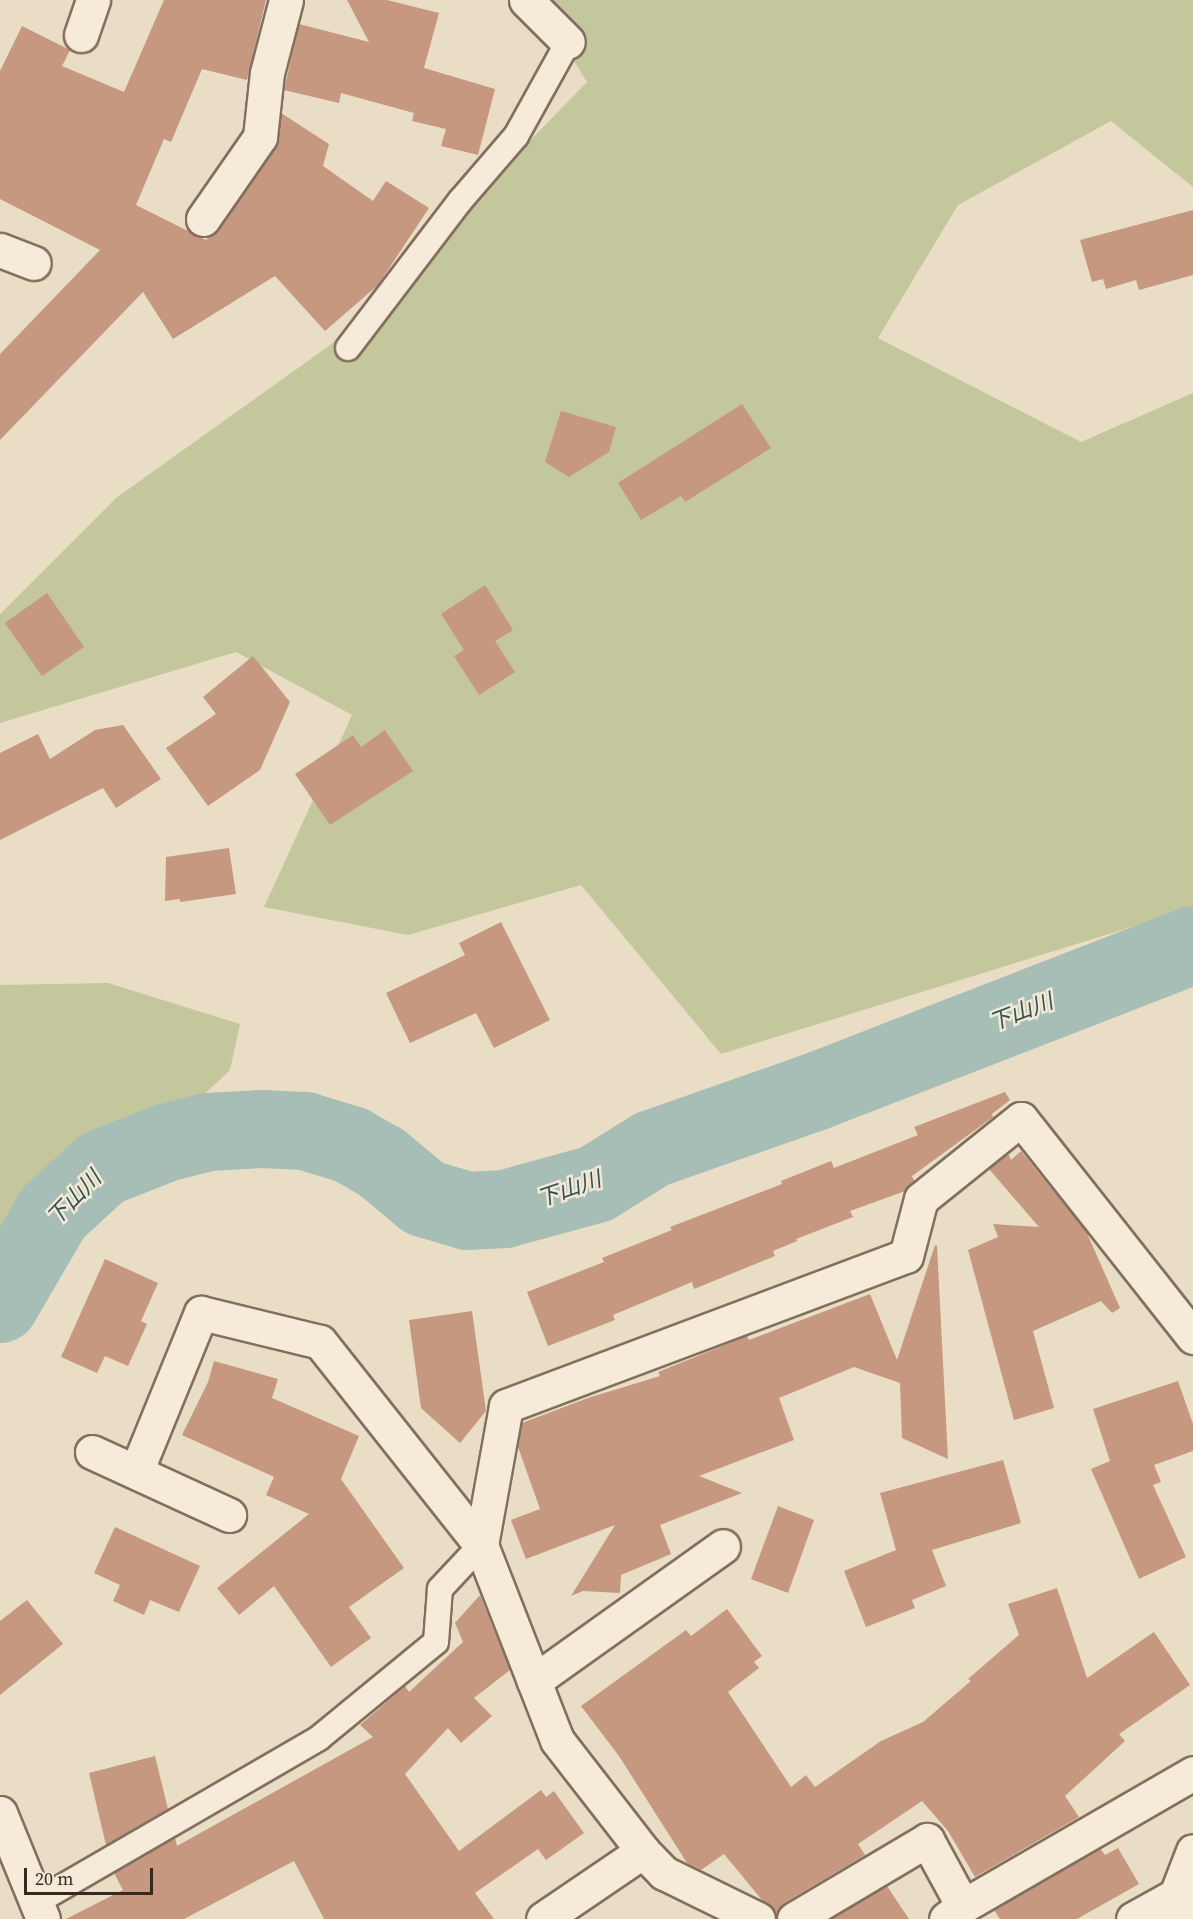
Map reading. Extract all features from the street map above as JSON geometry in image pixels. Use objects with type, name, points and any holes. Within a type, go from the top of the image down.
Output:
[{"type":"street","points":[[81,35],[93,0]]},
{"type":"street","points":[[204,219],[260,137],[267,73],[286,0]]},
{"type":"street","points":[[526,0],[568,42]]},
{"type":"street","points":[[0,250],[34,263]]},
{"type":"street","points":[[480,1545],[506,1407],[906,1256],[921,1199],[1021,1119],[1193,1337]]},
{"type":"street","points":[[136,1472],[201,1313],[320,1342],[480,1545],[557,1740],[643,1851],[664,1873],[758,1919]]},
{"type":"street","points":[[92,1452],[229,1515]]},
{"type":"street","points":[[534,1681],[723,1546]]},
{"type":"street","points":[[794,1919],[927,1840],[955,1912],[1193,1773]]},
{"type":"street","points":[[0,1813],[40,1910]]},
{"type":"street","points":[[543,1919],[643,1851]]},
{"type":"street","points":[[1133,1919],[1177,1907],[1193,1851]]},
{"type":"lane","points":[[348,348],[460,201],[516,136],[568,42]]},
{"type":"lane","points":[[40,1910],[328,1730],[436,1642],[440,1589],[480,1545]]},
{"type":"green space","points":[[536,0],[1193,0],[1193,187],[1111,121],[958,205],[878,338],[1081,442],[1193,393],[1193,908],[721,1054],[581,885],[408,935],[264,907],[352,715],[236,652],[0,723],[0,614],[116,498],[333,343],[587,82]]},
{"type":"green space","points":[[108,983],[240,1024],[230,1070],[56,1234],[12,1262],[0,1266],[0,985]]},
{"type":"building","points":[[164,0],[266,0],[247,80],[202,69],[171,142],[164,139],[136,205],[206,240],[218,230],[275,148],[281,113],[329,144],[323,166],[373,201],[386,181],[429,208],[378,285],[325,331],[275,276],[173,339],[143,292],[0,440],[0,354],[100,250],[0,199],[0,71],[22,26],[70,50],[62,66],[124,92]]},
{"type":"building","points":[[347,0],[387,0],[439,13],[424,68],[495,89],[478,155],[441,146],[446,129],[412,121],[414,113],[341,93],[339,103],[284,90],[299,24],[369,42]]},
{"type":"building","points":[[1193,210],[1193,275],[1139,290],[1136,280],[1106,289],[1103,279],[1092,282],[1080,240]]},
{"type":"building","points":[[742,404],[771,448],[685,502],[681,496],[641,520],[618,483]]},
{"type":"building","points":[[561,411],[616,427],[609,452],[569,477],[545,462]]},
{"type":"building","points":[[485,585],[513,630],[495,641],[515,672],[479,695],[454,656],[464,650],[441,614]]},
{"type":"building","points":[[47,593],[84,647],[42,676],[5,623]]},
{"type":"building","points":[[253,656],[290,702],[260,770],[208,806],[166,748],[216,714],[203,697]]},
{"type":"building","points":[[123,725],[161,779],[116,808],[103,788],[0,840],[0,753],[38,734],[50,759],[95,730]]},
{"type":"building","points":[[385,730],[413,771],[330,825],[295,774],[353,735],[361,747]]},
{"type":"building","points":[[229,848],[236,894],[180,902],[180,899],[165,901],[166,857]]},
{"type":"building","points":[[501,922],[550,1020],[494,1048],[476,1013],[410,1043],[386,993],[465,955],[459,943]]},
{"type":"building","points":[[1005,1092],[1010,1100],[992,1114],[993,1117],[912,1176],[914,1181],[905,1191],[850,1211],[853,1217],[796,1239],[797,1241],[773,1251],[775,1256],[694,1289],[692,1282],[613,1315],[615,1320],[548,1346],[527,1292],[604,1262],[602,1258],[672,1230],[670,1227],[782,1184],[781,1181],[831,1161],[834,1168],[918,1135],[914,1127]]},
{"type":"building","points":[[1021,1151],[1086,1231],[1120,1308],[1112,1313],[1101,1301],[1033,1331],[1054,1408],[1014,1420],[968,1250],[998,1237],[993,1224],[1039,1227],[989,1169],[1008,1153],[1011,1160]]},
{"type":"building","points":[[935,1245],[937,1246],[948,1459],[902,1438],[900,1383],[854,1367],[779,1398],[794,1440],[699,1476],[742,1493],[660,1525],[671,1554],[621,1575],[620,1593],[583,1591],[571,1596],[615,1525],[526,1559],[511,1520],[540,1509],[518,1447],[522,1423],[588,1398],[660,1376],[658,1372],[747,1336],[749,1340],[870,1294],[897,1360]]},
{"type":"building","points":[[105,1259],[158,1283],[141,1321],[147,1324],[128,1366],[105,1356],[97,1373],[61,1357]]},
{"type":"building","points":[[472,1311],[486,1411],[460,1443],[421,1408],[409,1320]]},
{"type":"building","points":[[214,1361],[278,1379],[272,1398],[359,1436],[341,1479],[404,1568],[349,1607],[371,1638],[331,1667],[274,1586],[239,1615],[217,1588],[309,1514],[266,1495],[274,1477],[182,1435],[208,1382]]},
{"type":"building","points":[[1178,1381],[1193,1424],[1193,1451],[1154,1465],[1161,1482],[1153,1485],[1186,1557],[1139,1579],[1091,1469],[1110,1461],[1093,1409]]},
{"type":"building","points":[[1003,1460],[1021,1523],[932,1550],[946,1586],[912,1600],[915,1608],[866,1627],[844,1571],[896,1550],[880,1493]]},
{"type":"building","points":[[778,1506],[814,1520],[788,1593],[751,1579]]},
{"type":"building","points":[[115,1527],[200,1566],[179,1612],[150,1600],[144,1615],[113,1601],[120,1585],[94,1573]]},
{"type":"building","points":[[1057,1588],[1087,1678],[1154,1632],[1190,1685],[1119,1734],[1125,1741],[1065,1796],[1079,1817],[975,1877],[948,1831],[922,1801],[858,1844],[865,1855],[784,1903],[776,1916],[773,1908],[762,1900],[724,1854],[701,1870],[687,1863],[619,1756],[581,1706],[686,1630],[691,1636],[727,1609],[762,1656],[754,1662],[759,1668],[728,1692],[791,1787],[806,1775],[815,1787],[881,1741],[923,1722],[971,1681],[968,1679],[1019,1635],[1008,1604]]},
{"type":"building","points":[[480,1595],[510,1670],[474,1698],[492,1716],[461,1743],[448,1728],[405,1774],[459,1851],[541,1790],[546,1797],[554,1791],[584,1833],[546,1860],[538,1849],[475,1893],[494,1919],[324,1919],[294,1861],[184,1919],[66,1919],[123,1890],[114,1873],[175,1838],[177,1846],[373,1737],[360,1725],[405,1686],[409,1692],[463,1642],[455,1623]]},
{"type":"building","points":[[27,1600],[63,1644],[0,1695],[0,1621]]},
{"type":"building","points":[[155,1756],[168,1809],[106,1845],[89,1773]]},
{"type":"building","points":[[1100,1848],[1105,1855],[1118,1848],[1139,1884],[1077,1919],[1000,1919],[994,1910]]},
{"type":"building","points":[[887,1886],[909,1919],[831,1919]]},
{"type":"waterway","name":"下山川","points":[[0,1304],[53,1213],[102,1168],[165,1143],[208,1132],[261,1129],[305,1131],[351,1145],[381,1162],[424,1198],[468,1211],[505,1209],[596,1184],[652,1149],[812,1093],[1193,945]]}]
